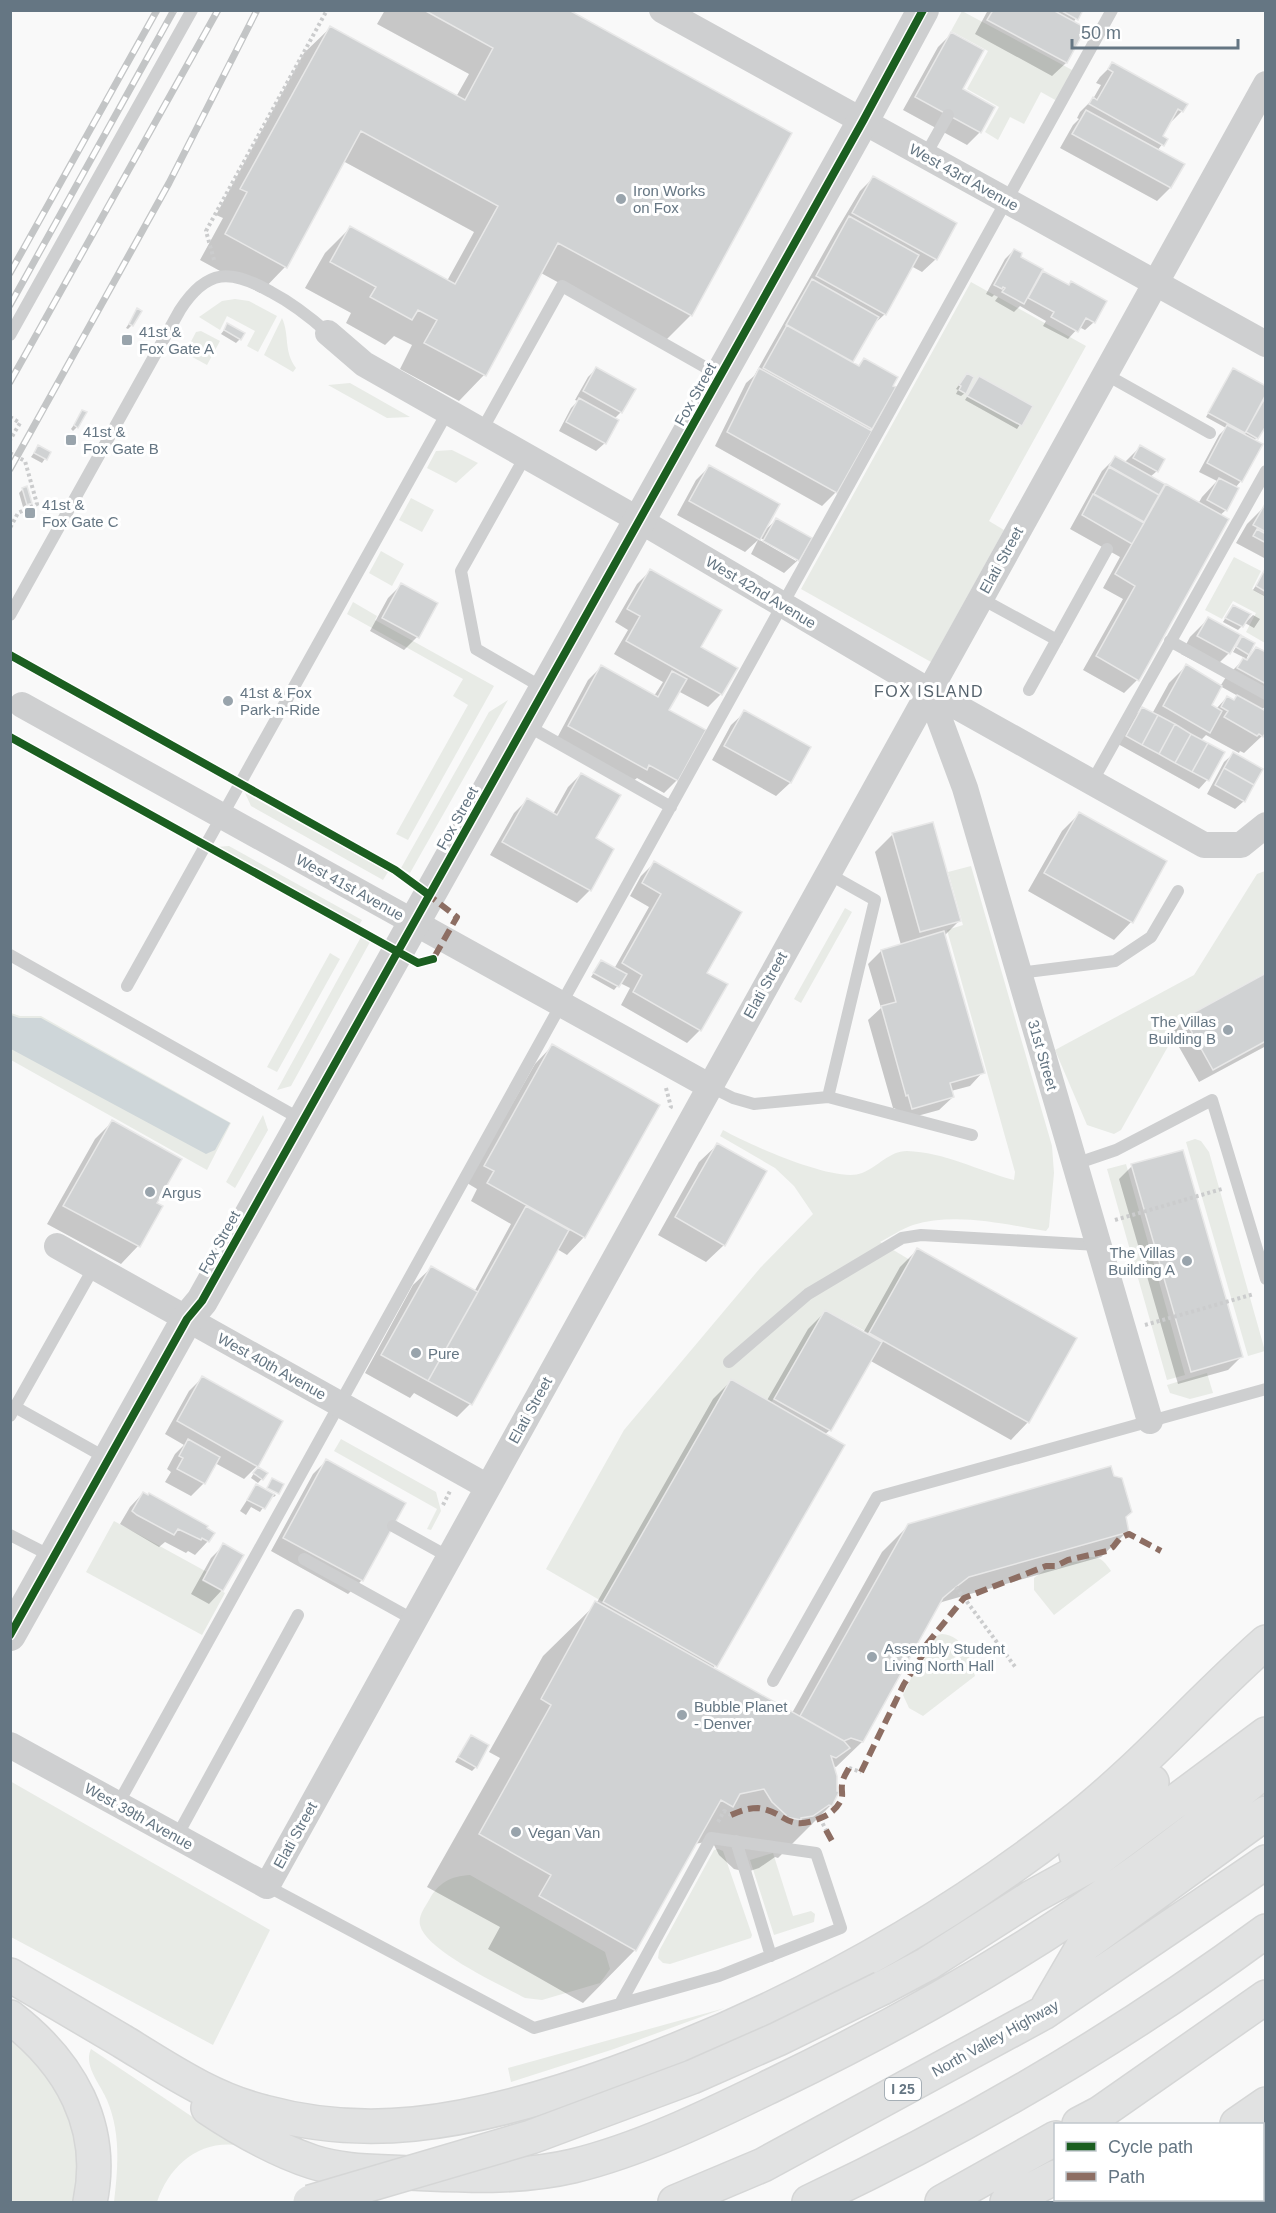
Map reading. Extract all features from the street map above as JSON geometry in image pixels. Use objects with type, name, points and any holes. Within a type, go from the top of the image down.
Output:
[{"type":"highway","points":[[10,1975],[211,2094],[285,2117],[342,2125],[415,2124],[451,2119],[547,2096],[643,2063],[753,2017],[869,1957],[970,1897],[1041,1846],[1121,1781],[1266,1642]]},
{"type":"highway","points":[[1032,1897],[1266,1672]]},
{"type":"highway","points":[[310,2202],[531,2137],[692,2077],[778,2039],[882,1988],[957,1946],[1032,1897],[1090,1865],[1266,1734]]},
{"type":"highway","points":[[65,2006],[143,2063],[233,2124],[278,2148],[315,2163],[345,2170],[485,2176],[532,2173],[574,2166],[668,2133],[749,2097],[933,2002],[994,1966],[1126,1879],[1184,1837],[1266,1769]]},
{"type":"highway","points":[[1043,2013],[1083,1946],[1266,1813]]},
{"type":"highway","name":"North Valley Highway","points":[[675,2202],[763,2164],[1043,2013],[1266,1862]]},
{"type":"highway","points":[[809,2202],[901,2157],[1072,2062],[1151,2012],[1266,1932]]},
{"type":"highway","points":[[1091,2120],[1266,1997]]},
{"type":"highway","points":[[10,2017],[51,2053],[67,2074],[79,2096],[88,2121],[92,2145],[94,2168],[90,2202]]},
{"type":"highway","points":[[1238,2123],[1266,2104]]},
{"type":"highway","points":[[942,2202],[1054,2139]]},
{"type":"highway","points":[[1007,2202],[1054,2178]]},
{"type":"street","name":"West 43rd Avenue","points":[[662,10],[1266,344]]},
{"type":"street","name":"Fox Street","points":[[10,1635],[186,1319],[202,1301],[863,121],[922,10]]},
{"type":"street","name":"Elati Street","points":[[267,1886],[1266,84]]},
{"type":"street","name":"West 42nd Avenue","points":[[328,333],[364,364],[639,520],[929,691],[1204,845],[1241,845],[1266,825]]},
{"type":"street","name":"31st Street","points":[[929,691],[965,788],[1150,1421]]},
{"type":"street","name":"West 41st Avenue","points":[[22,705],[709,1086]]},
{"type":"street","name":"West 40th Avenue","points":[[57,1246],[488,1486]]},
{"type":"street","name":"West 39th Avenue","points":[[10,1745],[267,1886]]},
{"type":"lane","points":[[10,335],[192,10]]},
{"type":"lane","points":[[118,1804],[1112,10]]},
{"type":"lane","points":[[925,156],[948,115]]},
{"type":"lane","name":"West 42nd Avenue","points":[[10,615],[180,310],[194,290],[217,277],[234,276],[250,280],[297,306],[328,333]]},
{"type":"lane","points":[[482,430],[562,286],[720,376]]},
{"type":"lane","points":[[1105,374],[1209,433]]},
{"type":"lane","points":[[127,986],[448,411]]},
{"type":"lane","points":[[526,455],[461,571],[476,649],[544,689]]},
{"type":"lane","points":[[1092,782],[1266,471]]},
{"type":"lane","points":[[1029,690],[1107,549]]},
{"type":"lane","points":[[980,598],[1057,640]]},
{"type":"lane","points":[[1170,641],[1266,694]]},
{"type":"lane","points":[[525,724],[671,807]]},
{"type":"lane","points":[[827,873],[875,900],[828,1097]]},
{"type":"lane","points":[[1019,973],[1115,961],[1152,937],[1178,891]]},
{"type":"lane","points":[[10,955],[303,1121]]},
{"type":"lane","points":[[709,1086],[733,1098],[754,1104],[828,1097],[972,1135]]},
{"type":"lane","points":[[1075,1164],[1116,1150],[1212,1100],[1266,1280]]},
{"type":"lane","points":[[729,1362],[808,1294],[902,1238],[921,1235],[1098,1245]]},
{"type":"lane","points":[[94,1267],[13,1412],[108,1459]]},
{"type":"lane","points":[[773,1681],[877,1497],[1266,1389]]},
{"type":"lane","points":[[393,1526],[449,1557]]},
{"type":"lane","points":[[10,1535],[54,1557]]},
{"type":"lane","points":[[304,1559],[414,1620]]},
{"type":"lane","points":[[177,1836],[298,1615]]},
{"type":"lane","points":[[267,1886],[534,2028],[620,2004],[718,1976],[841,1928],[816,1853],[711,1838],[620,2004]]},
{"type":"lane","points":[[736,1841],[771,1956]]},
{"type":"path","points":[[214,260],[206,231],[327,10]]},
{"type":"path","points":[[10,417],[20,423],[10,440]]},
{"type":"path","points":[[10,453],[25,461],[37,504],[18,513],[10,528]]},
{"type":"path","points":[[665,1089],[671,1107]]},
{"type":"path","points":[[1114,1220],[1223,1189]]},
{"type":"path","points":[[1144,1325],[1254,1294]]},
{"type":"path","points":[[956,1587],[1016,1668]]},
{"type":"path","points":[[849,1768],[861,1773]]},
{"type":"path","points":[[724,1811],[731,1815]]},
{"type":"path","points":[[820,1818],[826,1830]]},
{"type":"shaded area","points":[[962,11],[1074,71],[1057,101],[1041,92],[1024,124],[1010,117],[998,140],[985,132],[999,107],[967,89],[988,51],[951,31]]},
{"type":"shaded area","points":[[971,282],[1086,346],[989,521],[1004,530],[931,662],[801,589]]},
{"type":"shaded area","points":[[235,299],[249,301],[277,316],[258,352],[247,346],[255,331],[227,316],[220,330],[199,317],[222,301]]},
{"type":"shaded area","points":[[282,318],[289,355],[296,368],[293,372],[264,355]]},
{"type":"shaded area","points":[[201,331],[220,341],[207,365],[185,353],[196,332]]},
{"type":"shaded area","points":[[350,383],[410,417],[387,418],[328,385]]},
{"type":"shaded area","points":[[452,450],[478,463],[456,483],[427,468],[436,451]]},
{"type":"shaded area","points":[[411,498],[434,510],[422,532],[399,520]]},
{"type":"shaded area","points":[[381,551],[404,564],[392,586],[369,573]]},
{"type":"shaded area","points":[[1234,557],[1261,571],[1252,589],[1265,596],[1265,643],[1246,632],[1256,613],[1233,601],[1222,619],[1205,610]]},
{"type":"shaded area","points":[[353,602],[377,616],[375,620],[494,686],[408,840],[396,834],[468,705],[453,696],[463,679],[347,614]]},
{"type":"shaded area","points":[[508,700],[410,873],[401,868],[489,712]]},
{"type":"shaded area","points":[[245,793],[388,872],[383,880],[251,806]]},
{"type":"shaded area","points":[[229,846],[362,920],[358,927],[215,847]]},
{"type":"shaded area","points":[[971,866],[1052,1146],[1054,1173],[1049,1227],[1046,1231],[979,1220],[945,1219],[913,1225],[880,1242],[910,1260],[869,1333],[825,1310],[771,1403],[730,1380],[603,1602],[546,1569],[624,1430],[761,1267],[813,1214],[794,1186],[775,1168],[720,1136],[723,1130],[792,1161],[833,1173],[850,1175],[862,1173],[889,1156],[907,1151],[948,1158],[1014,1180],[1015,1172],[947,930],[963,925],[948,872]]},
{"type":"shaded area","points":[[1265,871],[1265,973],[1184,1018],[1121,1130],[1114,1134],[1087,1125],[1055,1050],[1194,975],[1257,874]]},
{"type":"shaded area","points":[[845,908],[852,912],[801,1003],[794,999]]},
{"type":"shaded area","points":[[361,937],[370,942],[291,1086],[277,1090]]},
{"type":"shaded area","points":[[330,953],[340,959],[277,1072],[267,1067]]},
{"type":"shaded area","points":[[11,1013],[20,1016],[41,1016],[231,1123],[207,1170],[11,1060]]},
{"type":"shaded area","points":[[11,1015],[19,1018],[41,1018],[230,1123],[215,1150],[206,1154],[11,1049]]},
{"type":"shaded area","points":[[263,1115],[268,1130],[235,1188],[226,1182]]},
{"type":"shaded area","points":[[1195,1139],[1201,1141],[1209,1152],[1265,1351],[1248,1356],[1186,1142]]},
{"type":"shaded area","points":[[1126,1164],[1185,1375],[1167,1380],[1107,1169]]},
{"type":"shaded area","points":[[1207,1373],[1213,1393],[1190,1399],[1170,1393],[1167,1385]]},
{"type":"shaded area","points":[[341,1439],[436,1492],[441,1511],[431,1530],[427,1529],[437,1509],[334,1451]]},
{"type":"shaded area","points":[[114,1521],[207,1572],[202,1581],[225,1593],[202,1635],[86,1572]]},
{"type":"shaded area","points":[[1089,1557],[1102,1560],[1111,1571],[1054,1615],[1034,1590],[1034,1578],[1046,1569],[1057,1569],[1071,1562],[1084,1561]]},
{"type":"shaded area","points":[[942,1634],[961,1643],[975,1676],[923,1716],[909,1708],[903,1695],[930,1645],[938,1635]]},
{"type":"shaded area","points":[[10,1781],[270,1930],[213,2045],[11,1937]]},
{"type":"shaded area","points":[[714,1850],[723,1851],[752,1935],[751,1938],[670,1964],[663,1963],[658,1958],[659,1951]]},
{"type":"shaded area","points":[[773,1853],[793,1916],[811,1911],[815,1914],[814,1922],[774,1935],[750,1860]]},
{"type":"shaded area","points":[[470,1875],[605,1952],[610,1969],[600,1983],[542,2000],[525,1998],[483,1976],[436,1946],[425,1935],[420,1925],[422,1912],[441,1885],[451,1879]]},
{"type":"shaded area","points":[[725,2008],[614,2049],[511,2082],[508,2068]]},
{"type":"shaded area","points":[[10,2037],[61,2087],[78,2137],[76,2202],[11,2202]]},
{"type":"shaded area","points":[[91,2049],[238,2145],[210,2147],[187,2158],[169,2177],[157,2202],[114,2202],[117,2163],[115,2125],[107,2100],[91,2069],[89,2055]]},
{"type":"building","name":"Iron Works on Fox","points":[[424,10],[569,10],[792,133],[692,316],[558,243],[486,376],[424,343],[437,320],[418,310],[412,320],[370,297],[376,287],[330,262],[350,226],[455,284],[498,206],[361,131],[287,268],[225,234],[247,192],[240,189],[330,26],[465,100],[493,48]]},
{"type":"building","points":[[993,10],[1053,10],[1086,28],[1067,63],[987,20]]},
{"type":"building","points":[[1060,10],[1083,10],[1078,20]]},
{"type":"building","points":[[951,32],[984,50],[963,89],[995,107],[981,133],[915,97]]},
{"type":"building","points":[[1112,62],[1188,104],[1183,112],[1178,109],[1163,136],[1168,139],[1164,146],[1089,104],[1093,97],[1097,100],[1113,72],[1108,69]]},
{"type":"building","points":[[1086,110],[1185,164],[1171,188],[1072,134]]},
{"type":"building","points":[[873,176],[957,223],[937,260],[852,213]]},
{"type":"building","points":[[849,216],[919,255],[886,315],[816,276]]},
{"type":"building","points":[[1014,249],[1022,253],[1021,257],[1043,269],[1024,304],[1002,292],[1005,288],[994,285]]},
{"type":"building","points":[[1043,271],[1069,285],[1071,281],[1107,301],[1095,323],[1086,318],[1078,332],[1051,317],[1054,312],[1028,298]]},
{"type":"building","points":[[812,279],[879,317],[853,362],[786,325]]},
{"type":"building","points":[[137,308],[142,311],[133,326],[129,324]]},
{"type":"building","points":[[227,323],[245,333],[241,340],[224,330]]},
{"type":"building","points":[[787,325],[859,366],[864,358],[898,377],[893,386],[896,387],[872,429],[763,368]]},
{"type":"building","points":[[596,367],[636,389],[622,413],[583,391]]},
{"type":"building","points":[[759,368],[872,431],[837,493],[727,432]]},
{"type":"building","points":[[1233,368],[1266,386],[1266,396],[1245,433],[1208,413]]},
{"type":"building","points":[[967,373],[974,377],[966,394],[959,390],[961,386],[959,385]]},
{"type":"building","points":[[979,376],[1033,406],[1022,426],[967,396]]},
{"type":"building","points":[[1265,396],[1266,426],[1258,439],[1246,432]]},
{"type":"building","points":[[579,398],[619,420],[606,444],[566,422]]},
{"type":"building","points":[[82,410],[87,412],[78,428],[74,425]]},
{"type":"building","points":[[1227,425],[1263,444],[1242,482],[1207,463]]},
{"type":"building","points":[[38,445],[51,452],[47,460],[34,453]]},
{"type":"building","points":[[1140,445],[1165,459],[1158,472],[1133,458]]},
{"type":"building","points":[[1115,456],[1165,484],[1159,495],[1109,466]]},
{"type":"building","points":[[709,465],[780,504],[760,540],[689,501]]},
{"type":"building","points":[[1109,467],[1159,495],[1144,522],[1094,494]]},
{"type":"building","points":[[1219,478],[1239,488],[1227,511],[1207,500]]},
{"type":"building","points":[[1166,484],[1229,519],[1139,681],[1096,656],[1135,586],[1115,574]]},
{"type":"building","points":[[27,486],[32,503],[27,505],[22,488]]},
{"type":"building","points":[[1093,494],[1144,523],[1132,544],[1082,515]]},
{"type":"building","points":[[1266,505],[1266,532],[1253,525]]},
{"type":"building","points":[[776,518],[812,538],[799,561],[763,541]]},
{"type":"building","points":[[1257,529],[1266,534],[1266,543],[1253,536]]},
{"type":"building","points":[[650,569],[722,610],[701,647],[738,668],[722,695],[626,641],[640,616],[627,609]]},
{"type":"building","points":[[1266,569],[1266,592],[1256,586]]},
{"type":"building","points":[[401,583],[438,603],[419,638],[382,618]]},
{"type":"building","points":[[1233,605],[1251,614],[1243,627],[1225,618]]},
{"type":"building","points":[[1208,617],[1241,635],[1230,654],[1197,636]]},
{"type":"building","points":[[1242,636],[1255,643],[1249,655],[1236,647]]},
{"type":"building","points":[[1256,647],[1266,652],[1266,684],[1237,668],[1243,658],[1247,660]]},
{"type":"building","points":[[1186,664],[1222,686],[1212,705],[1222,711],[1210,733],[1163,706]]},
{"type":"building","points":[[601,665],[658,697],[672,671],[687,679],[669,710],[706,730],[678,781],[649,765],[647,770],[568,726]]},
{"type":"building","points":[[1237,695],[1266,711],[1266,732],[1263,737],[1259,734],[1257,736],[1224,717],[1228,711],[1221,707],[1227,696],[1234,700]]},
{"type":"building","points":[[1142,707],[1158,715],[1142,745],[1126,736]]},
{"type":"building","points":[[744,710],[811,747],[791,783],[724,746]]},
{"type":"building","points":[[1158,715],[1175,724],[1159,754],[1142,745]]},
{"type":"building","points":[[1175,724],[1191,734],[1175,763],[1159,754]]},
{"type":"building","points":[[1191,734],[1208,743],[1192,772],[1175,763]]},
{"type":"building","points":[[1208,743],[1225,752],[1209,781],[1192,772]]},
{"type":"building","points":[[1233,752],[1263,769],[1254,785],[1224,768]]},
{"type":"building","points":[[1224,768],[1254,785],[1245,802],[1215,785]]},
{"type":"building","points":[[581,773],[621,795],[596,838],[614,849],[591,891],[502,842],[527,798],[557,815]]},
{"type":"building","points":[[1079,812],[1167,861],[1133,923],[1044,873]]},
{"type":"building","points":[[933,822],[961,921],[920,932],[892,833]]},
{"type":"building","points":[[654,861],[742,912],[707,973],[728,984],[701,1031],[633,992],[642,975],[622,963],[661,894],[642,883]]},
{"type":"building","points":[[944,931],[985,1073],[950,1083],[954,1097],[912,1109],[908,1095],[906,1096],[881,1006],[896,1002],[881,950]]},
{"type":"building","points":[[601,960],[627,974],[619,987],[593,973]]},
{"type":"building","name":"The Villas Building B","points":[[1266,973],[1266,1041],[1213,1070],[1184,1018]]},
{"type":"building","points":[[552,1044],[660,1105],[585,1238],[487,1183],[494,1171],[484,1166]]},
{"type":"building","points":[[112,1120],[182,1159],[157,1203],[163,1206],[140,1247],[63,1206]]},
{"type":"building","points":[[717,1143],[767,1171],[725,1246],[675,1217]]},
{"type":"building","name":"The Villas Building A","points":[[1183,1150],[1243,1357],[1191,1372],[1131,1164]]},
{"type":"building","points":[[526,1206],[569,1230],[472,1405],[428,1381]]},
{"type":"building","points":[[917,1248],[1077,1338],[1029,1423],[869,1333]]},
{"type":"building","points":[[431,1266],[478,1292],[428,1381],[381,1355]]},
{"type":"building","points":[[825,1310],[882,1342],[831,1431],[774,1399]]},
{"type":"building","points":[[202,1376],[283,1421],[258,1467],[177,1421]]},
{"type":"building","points":[[731,1379],[845,1445],[717,1667],[603,1602]]},
{"type":"building","points":[[188,1439],[220,1457],[205,1484],[177,1469],[183,1458],[179,1456]]},
{"type":"building","points":[[326,1459],[406,1503],[363,1581],[283,1538]]},
{"type":"building","name":"Assembly Student Living North Hall","points":[[1111,1466],[1114,1476],[1122,1478],[1132,1512],[1126,1517],[1129,1532],[969,1577],[956,1587],[943,1598],[863,1742],[851,1738],[844,1741],[800,1716],[908,1524]]},
{"type":"building","points":[[258,1467],[268,1473],[263,1480],[253,1473]]},
{"type":"building","points":[[272,1478],[284,1484],[279,1494],[267,1488]]},
{"type":"building","points":[[256,1484],[274,1494],[265,1509],[247,1500]]},
{"type":"building","points":[[143,1492],[148,1495],[149,1493],[208,1526],[207,1528],[215,1533],[209,1542],[178,1529],[174,1535],[137,1515],[132,1511]]},
{"type":"building","points":[[223,1543],[244,1555],[223,1591],[203,1580]]},
{"type":"building","points":[[595,1601],[844,1741],[850,1748],[836,1758],[831,1756],[839,1792],[832,1806],[829,1805],[813,1816],[801,1818],[801,1820],[786,1817],[764,1789],[740,1794],[733,1807],[721,1800],[636,1951],[539,1896],[551,1875],[479,1834],[551,1705],[541,1699]]},
{"type":"building","points":[[471,1735],[489,1745],[477,1768],[458,1757]]},
{"type":"railway","points":[[10,273],[157,10]]},
{"type":"railway","points":[[10,305],[174,10]]},
{"type":"railway","points":[[10,382],[218,10]]},
{"type":"railway","points":[[10,469],[169,183],[257,10]]},
{"type":"marked path","points":[[426,893],[457,917],[433,959]]},
{"type":"marked path","points":[[861,1772],[904,1684],[927,1644],[964,1598],[1046,1566],[1056,1566],[1068,1560],[1107,1551],[1120,1538],[1129,1534],[1161,1551]]},
{"type":"marked path","points":[[731,1815],[758,1808],[794,1822],[811,1822],[835,1809],[841,1800],[842,1783],[849,1768]]},
{"type":"marked path","points":[[826,1830],[832,1841]]},
{"type":"cycle path","points":[[10,1635],[187,1319],[202,1301],[923,10]]},
{"type":"cycle path","points":[[10,655],[395,870],[429,895]]},
{"type":"cycle path","points":[[10,737],[418,963],[433,959]]},
{"type":"place","name":"Iron Works on Fox","points":[[621,199]]},
{"type":"place","name":"41st & Fox Gate A","points":[[127,340]]},
{"type":"place","name":"41st & Fox Gate B","points":[[71,440]]},
{"type":"place","name":"41st & Fox Gate C","points":[[30,513]]},
{"type":"place","name":"41st & Fox Park-n-Ride","points":[[228,701]]},
{"type":"place","name":"The Villas Building B","points":[[1228,1030]]},
{"type":"place","name":"Argus","points":[[150,1192]]},
{"type":"place","name":"The Villas Building A","points":[[1187,1261]]},
{"type":"place","name":"Pure","points":[[416,1353]]},
{"type":"place","name":"Assembly Student Living North Hall","points":[[872,1657]]},
{"type":"place","name":"Bubble Planet - Denver","points":[[682,1715]]},
{"type":"place","name":"Vegan Van","points":[[516,1832]]},
{"type":"district","name":"FOX ISLAND","points":[[929,691]]}]
